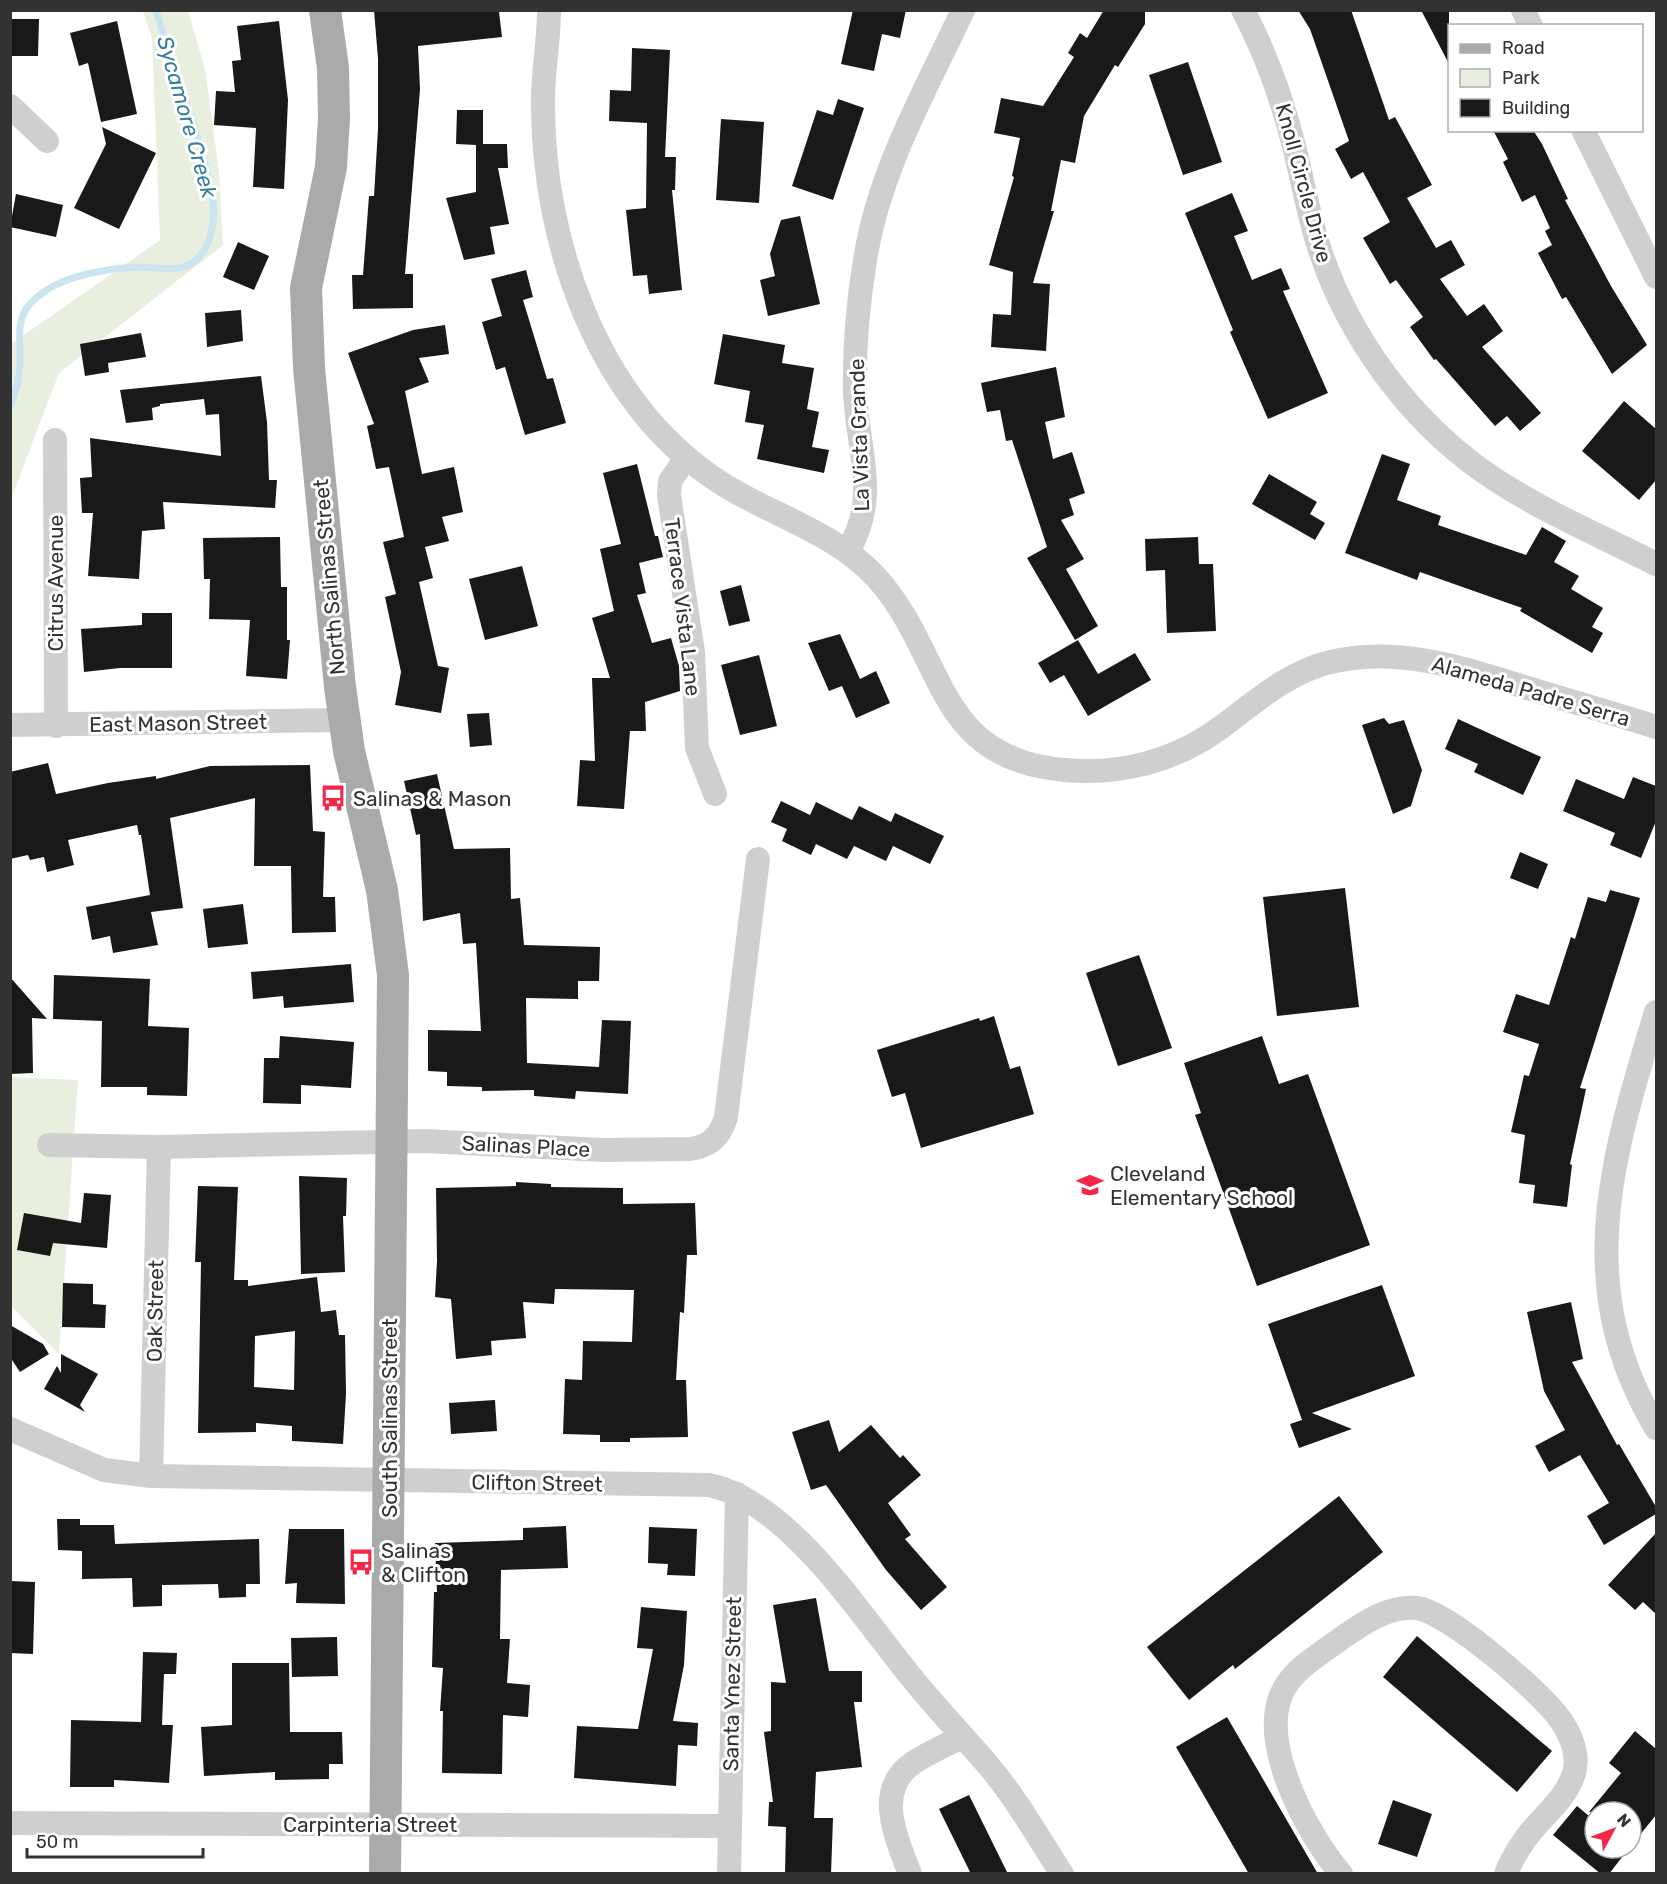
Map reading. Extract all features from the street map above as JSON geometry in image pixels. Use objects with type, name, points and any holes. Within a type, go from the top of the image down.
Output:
[{"type":"main road","name":"North Salinas Street","points":[[325,10],[333,68],[334,118],[331,167],[306,288],[309,368],[340,687],[349,751],[382,890],[390,946],[393,975],[390,1142]]},
{"type":"main road","name":"South Salinas Street","points":[[386,1874],[390,1610],[388,1481],[390,1142]]},
{"type":"street","name":"Alameda Padre Serra","points":[[549,10],[543,106],[544,136],[553,205],[565,257],[590,325],[611,366],[647,416],[686,458],[740,496],[847,552],[876,577],[898,605],[962,724],[994,750],[1032,765],[1067,770],[1106,770],[1157,761],[1205,739],[1285,680],[1322,665],[1353,657],[1385,656],[1452,665],[1656,727]]},
{"type":"street","name":"La Vista Grande","points":[[847,552],[857,536],[866,501],[855,395],[855,361],[865,260],[871,231],[887,171],[963,10]]},
{"type":"street","name":"Knoll Circle Drive","points":[[1243,10],[1278,87],[1325,265],[1351,320],[1380,366],[1429,423],[1483,471],[1528,499],[1656,564]]},
{"type":"street","points":[[1523,10],[1530,24]]},
{"type":"street","points":[[10,106],[47,141]]},
{"type":"street","points":[[1584,132],[1656,277]]},
{"type":"street","name":"Citrus Avenue","points":[[55,440],[56,726]]},
{"type":"street","name":"Terrace Vista Lane","points":[[686,458],[670,481],[669,495],[693,652],[697,748],[715,794]]},
{"type":"street","name":"East Mason Street","points":[[10,725],[345,720]]},
{"type":"street","name":"Salinas Place","points":[[49,1145],[159,1147],[426,1141],[603,1150],[703,1147],[715,1140],[726,1117],[758,859]]},
{"type":"street","points":[[1656,1012],[1621,1126],[1609,1189],[1606,1230],[1608,1284],[1616,1326],[1631,1378],[1656,1428]]},
{"type":"street","name":"Oak Street","points":[[151,1476],[159,1147]]},
{"type":"street","name":"Clifton Street","points":[[10,1429],[104,1470],[151,1476],[709,1485],[737,1494],[784,1528],[817,1560],[1015,1800],[1062,1874]]},
{"type":"street","name":"Santa Ynez Street","points":[[729,1874],[737,1494]]},
{"type":"street","points":[[1341,1874],[1309,1829],[1292,1790],[1279,1749],[1278,1706],[1289,1682],[1306,1663],[1368,1620],[1404,1609],[1416,1608],[1441,1617],[1504,1664],[1547,1703],[1562,1722],[1574,1746],[1574,1773],[1562,1798],[1526,1837],[1506,1874]]},
{"type":"street","points":[[910,1874],[890,1814],[892,1791],[898,1778],[911,1764],[962,1737]]},
{"type":"street","name":"Carpinteria Street","points":[[10,1823],[729,1826]]},
{"type":"green space","points":[[143,11],[188,11],[205,69],[219,172],[223,245],[59,373],[11,499],[11,344],[160,240],[152,39]]},
{"type":"green space","points":[[11,1077],[78,1080],[59,1354],[11,1306]]},
{"type":"building","points":[[374,10],[499,12],[502,37],[418,46],[420,89],[405,274],[413,274],[413,308],[353,309],[352,275],[363,275],[369,196],[374,196],[378,129],[378,59]]},
{"type":"building","points":[[853,10],[906,10],[900,38],[882,34],[874,71],[841,64]]},
{"type":"building","points":[[1104,10],[1145,10],[1145,24],[1118,67],[1115,65],[1084,116],[1075,163],[1061,160],[1051,211],[1054,211],[1033,283],[1050,284],[1046,351],[991,347],[993,314],[1011,315],[1013,272],[989,265],[1014,177],[1012,176],[1020,138],[994,133],[1001,98],[1043,106],[1074,57],[1068,53],[1080,33],[1087,38]]},
{"type":"building","points":[[1298,10],[1351,10],[1389,120],[1395,117],[1432,185],[1407,198],[1436,248],[1451,240],[1465,265],[1440,279],[1467,316],[1484,304],[1503,331],[1482,347],[1541,413],[1520,431],[1507,416],[1495,426],[1436,359],[1434,360],[1410,327],[1423,317],[1396,280],[1390,284],[1363,238],[1390,222],[1363,172],[1351,179],[1335,149],[1349,141],[1310,29]]},
{"type":"building","points":[[1421,10],[1449,10],[1448,62]]},
{"type":"building","points":[[10,19],[39,19],[38,56],[10,56]]},
{"type":"building","points":[[117,21],[137,114],[101,122],[88,63],[79,66],[70,33]]},
{"type":"building","points":[[279,21],[288,100],[284,189],[253,187],[256,128],[214,125],[216,91],[235,92],[232,61],[241,60],[237,26]]},
{"type":"building","points":[[632,48],[670,50],[665,157],[676,157],[675,190],[672,190],[682,290],[649,294],[647,275],[633,276],[626,210],[646,208],[647,123],[609,121],[610,90],[631,91]]},
{"type":"building","points":[[1188,62],[1222,162],[1183,175],[1149,75]]},
{"type":"building","points":[[838,99],[864,108],[833,200],[792,186],[817,110],[833,115]]},
{"type":"building","points":[[457,110],[483,110],[483,144],[507,144],[508,168],[498,168],[509,224],[490,227],[495,254],[464,260],[446,198],[476,192],[476,145],[456,144]]},
{"type":"building","points":[[721,119],[764,122],[759,203],[716,200]]},
{"type":"building","points":[[102,127],[156,153],[119,229],[74,208],[106,144]]},
{"type":"building","points":[[1494,132],[1534,132],[1568,199],[1565,200],[1611,286],[1647,345],[1612,374],[1566,297],[1562,299],[1538,253],[1552,245],[1545,231],[1550,228],[1535,195],[1522,202],[1503,162],[1508,159]]},
{"type":"building","points":[[1232,193],[1248,231],[1234,236],[1252,280],[1281,268],[1290,289],[1283,291],[1328,393],[1268,419],[1230,332],[1233,330],[1185,213]]},
{"type":"building","points":[[16,194],[63,205],[56,237],[10,227]]},
{"type":"building","points":[[800,216],[820,304],[768,316],[760,280],[775,276],[770,254],[781,220]]},
{"type":"building","points":[[238,242],[269,256],[254,290],[223,277]]},
{"type":"building","points":[[526,270],[533,297],[523,300],[547,379],[553,378],[566,423],[525,435],[505,367],[496,370],[482,322],[502,316],[491,279]]},
{"type":"building","points":[[241,310],[243,341],[207,347],[205,313]]},
{"type":"building","points":[[445,325],[449,354],[419,358],[429,382],[405,391],[422,474],[454,467],[463,512],[442,517],[449,541],[425,547],[433,578],[419,582],[438,666],[449,668],[441,713],[395,705],[401,672],[385,597],[396,594],[383,542],[404,537],[389,467],[376,469],[367,426],[374,424],[348,353],[413,330]]},
{"type":"building","points":[[141,333],[146,357],[108,363],[109,372],[85,376],[80,344]]},
{"type":"building","points":[[723,334],[785,345],[782,363],[814,368],[807,409],[819,412],[812,447],[829,450],[824,473],[757,459],[764,425],[745,422],[750,391],[714,384]]},
{"type":"building","points":[[1056,367],[1065,417],[1045,422],[1053,459],[1072,452],[1085,493],[1069,499],[1074,515],[1061,520],[1084,559],[1066,569],[1098,626],[1075,640],[1027,558],[1047,547],[1012,440],[1006,441],[1000,410],[987,412],[981,383]]},
{"type":"building","points":[[261,376],[267,422],[269,480],[277,480],[275,508],[163,502],[165,529],[142,531],[139,579],[88,576],[93,513],[82,513],[80,478],[92,477],[90,438],[221,456],[219,414],[206,415],[204,399],[160,404],[152,408],[153,420],[126,423],[120,390]]},
{"type":"building","points":[[1624,401],[1656,429],[1656,480],[1639,500],[1582,451]]},
{"type":"building","points":[[1382,454],[1410,464],[1397,500],[1441,516],[1438,525],[1526,555],[1542,527],[1566,541],[1554,562],[1579,576],[1571,589],[1603,608],[1592,627],[1603,633],[1592,653],[1520,611],[1522,608],[1420,572],[1417,580],[1345,553]]},
{"type":"building","points":[[637,464],[655,536],[658,536],[663,557],[639,563],[646,593],[637,595],[652,643],[671,638],[679,666],[680,691],[645,702],[646,731],[630,731],[624,809],[577,806],[580,760],[595,761],[592,678],[610,678],[592,618],[614,611],[600,549],[621,544],[603,473]]},
{"type":"building","points":[[1269,474],[1317,502],[1310,514],[1325,523],[1315,540],[1252,504]]},
{"type":"building","points":[[280,537],[281,587],[287,587],[287,640],[290,640],[287,679],[246,676],[250,620],[209,619],[210,579],[204,579],[203,538]]},
{"type":"building","points":[[1198,537],[1199,564],[1213,564],[1216,631],[1167,633],[1165,570],[1146,571],[1145,539]]},
{"type":"building","points":[[522,566],[538,626],[485,640],[469,579]]},
{"type":"building","points":[[741,585],[750,621],[729,626],[720,591]]},
{"type":"building","points":[[142,613],[172,613],[172,668],[120,668],[84,672],[81,629],[142,625]]},
{"type":"building","points":[[840,634],[860,679],[876,671],[890,703],[856,718],[842,686],[829,691],[808,643]]},
{"type":"building","points":[[1078,640],[1098,674],[1135,653],[1151,680],[1088,716],[1064,675],[1050,683],[1038,663]]},
{"type":"building","points":[[759,655],[777,726],[740,735],[721,665]]},
{"type":"building","points":[[489,713],[492,745],[470,747],[467,714]]},
{"type":"building","points":[[1384,718],[1389,724],[1404,720],[1422,770],[1411,806],[1393,814],[1362,725]]},
{"type":"building","points":[[1458,719],[1541,757],[1523,795],[1474,772],[1478,764],[1445,749]]},
{"type":"building","points":[[48,763],[56,794],[108,783],[156,776],[156,779],[210,766],[310,765],[313,831],[325,832],[323,897],[335,897],[336,932],[292,933],[291,866],[254,866],[255,798],[170,818],[183,908],[151,912],[158,945],[113,953],[110,936],[92,940],[86,907],[150,895],[141,835],[139,835],[137,825],[68,840],[74,865],[47,872],[44,857],[30,860],[28,855],[10,859],[10,772]]},
{"type":"building","points":[[437,774],[454,849],[510,848],[511,899],[520,898],[524,945],[600,947],[599,981],[578,981],[578,999],[526,998],[527,1063],[599,1067],[602,1020],[631,1021],[628,1094],[576,1091],[575,1099],[534,1096],[534,1090],[482,1091],[482,1087],[447,1086],[447,1072],[428,1071],[428,1030],[481,1031],[476,943],[463,944],[460,913],[423,921],[420,834],[416,835],[404,781]]},
{"type":"building","points":[[1633,777],[1656,786],[1656,821],[1641,858],[1610,845],[1615,833],[1563,811],[1576,779],[1624,799]]},
{"type":"building","points":[[781,801],[810,815],[816,802],[852,820],[859,806],[891,822],[895,813],[944,836],[930,864],[893,846],[886,861],[854,846],[847,859],[816,844],[811,855],[782,841],[787,829],[771,822]]},
{"type":"building","points":[[1520,852],[1548,864],[1538,889],[1510,878]]},
{"type":"building","points":[[1345,888],[1359,1007],[1277,1016],[1263,897]]},
{"type":"building","points":[[1610,890],[1640,898],[1580,1088],[1586,1089],[1570,1164],[1572,1165],[1567,1207],[1533,1203],[1535,1185],[1519,1183],[1525,1135],[1511,1132],[1524,1075],[1529,1076],[1539,1044],[1503,1032],[1516,994],[1549,1005],[1571,937],[1575,939],[1588,897],[1606,902]]},
{"type":"building","points":[[243,904],[248,944],[208,948],[203,909]]},
{"type":"building","points":[[1139,955],[1172,1048],[1118,1066],[1086,973]]},
{"type":"building","points":[[351,964],[354,1002],[284,1008],[283,996],[253,999],[251,972]]},
{"type":"building","points":[[54,975],[150,979],[148,1026],[189,1028],[187,1096],[147,1095],[147,1087],[101,1087],[102,1021],[53,1019]]},
{"type":"building","points":[[10,977],[47,1019],[32,1018],[33,1073],[10,1074]]},
{"type":"building","points":[[994,1016],[1010,1069],[1020,1066],[1034,1114],[921,1148],[905,1093],[892,1097],[877,1050],[979,1018],[980,1021]]},
{"type":"building","points":[[280,1036],[354,1042],[351,1088],[301,1085],[301,1104],[263,1103],[264,1058],[279,1058]]},
{"type":"building","points":[[1262,1036],[1279,1084],[1308,1074],[1370,1245],[1257,1286],[1195,1115],[1201,1113],[1184,1063]]},
{"type":"building","points":[[299,1176],[347,1178],[346,1216],[343,1216],[345,1272],[301,1274]]},
{"type":"building","points":[[516,1182],[551,1184],[551,1187],[623,1188],[623,1204],[695,1203],[697,1255],[687,1255],[684,1313],[680,1312],[676,1380],[686,1380],[688,1437],[630,1438],[630,1442],[600,1442],[600,1435],[563,1434],[565,1379],[582,1380],[583,1341],[632,1342],[634,1290],[555,1289],[554,1304],[523,1302],[526,1338],[491,1341],[492,1355],[456,1359],[451,1299],[435,1297],[436,1188],[516,1186]]},
{"type":"building","points":[[198,1186],[238,1187],[234,1280],[248,1280],[248,1286],[317,1277],[321,1312],[336,1310],[339,1335],[345,1335],[346,1394],[343,1444],[292,1441],[292,1426],[256,1423],[256,1432],[198,1433],[201,1262],[195,1262]],"holes":[[[295,1331],[294,1390],[254,1387],[255,1336]]]},
{"type":"building","points":[[84,1193],[111,1195],[107,1248],[53,1243],[50,1256],[17,1250],[24,1213],[81,1223]]},
{"type":"building","points":[[63,1283],[93,1284],[93,1304],[106,1305],[105,1328],[62,1327]]},
{"type":"building","points":[[1382,1285],[1415,1376],[1312,1413],[1352,1429],[1299,1448],[1290,1424],[1302,1420],[1268,1324]]},
{"type":"building","points":[[1571,1302],[1583,1359],[1572,1362],[1617,1445],[1619,1444],[1656,1507],[1656,1514],[1604,1545],[1587,1516],[1609,1503],[1580,1455],[1549,1472],[1535,1446],[1565,1430],[1544,1391],[1527,1312]]},
{"type":"building","points":[[10,1325],[43,1344],[49,1354],[20,1372],[10,1357]]},
{"type":"building","points":[[61,1354],[98,1374],[80,1405],[85,1412],[44,1389],[57,1366],[61,1373]]},
{"type":"building","points":[[495,1400],[497,1431],[451,1434],[449,1403]]},
{"type":"building","points":[[829,1420],[839,1452],[871,1425],[900,1458],[903,1455],[921,1475],[888,1503],[911,1535],[905,1539],[947,1587],[921,1610],[886,1570],[826,1485],[811,1490],[792,1432]]},
{"type":"building","points":[[1339,1496],[1383,1552],[1235,1669],[1233,1665],[1189,1700],[1147,1647]]},
{"type":"building","points":[[57,1519],[80,1519],[80,1525],[114,1525],[115,1544],[259,1539],[260,1584],[246,1584],[246,1597],[219,1598],[218,1584],[162,1585],[162,1606],[133,1607],[132,1578],[82,1579],[82,1551],[58,1550]]},
{"type":"building","points":[[566,1526],[568,1568],[501,1570],[500,1639],[510,1639],[507,1683],[530,1685],[528,1717],[503,1715],[502,1774],[442,1773],[443,1711],[440,1711],[443,1668],[432,1667],[434,1592],[437,1592],[435,1543],[523,1540],[523,1528]]},
{"type":"building","points":[[649,1527],[697,1529],[695,1576],[667,1575],[668,1564],[648,1563]]},
{"type":"building","points":[[289,1529],[344,1529],[345,1604],[296,1603],[297,1583],[285,1584]]},
{"type":"building","points":[[1656,1533],[1656,1614],[1643,1602],[1635,1610],[1608,1585]]},
{"type":"building","points":[[10,1581],[35,1582],[33,1654],[10,1653]]},
{"type":"building","points":[[816,1598],[829,1671],[862,1671],[862,1702],[854,1702],[862,1767],[816,1772],[814,1818],[833,1818],[831,1874],[785,1874],[786,1827],[768,1826],[769,1802],[773,1802],[764,1732],[771,1731],[771,1682],[786,1683],[773,1605]]},
{"type":"building","points":[[641,1607],[687,1611],[684,1665],[673,1721],[698,1723],[697,1746],[678,1745],[676,1786],[574,1778],[577,1726],[638,1729],[653,1649],[637,1648]]},
{"type":"building","points":[[1417,1636],[1552,1751],[1517,1792],[1383,1677]]},
{"type":"building","points":[[337,1637],[338,1676],[292,1677],[291,1638]]},
{"type":"building","points":[[143,1652],[177,1653],[176,1674],[164,1674],[162,1725],[173,1725],[169,1783],[114,1780],[114,1787],[70,1787],[71,1720],[141,1722]]},
{"type":"building","points":[[232,1663],[289,1663],[290,1732],[342,1732],[343,1764],[329,1764],[329,1779],[275,1780],[275,1772],[204,1776],[201,1727],[232,1725]]},
{"type":"building","points":[[1227,1717],[1318,1874],[1249,1874],[1176,1747]]},
{"type":"building","points":[[1635,1731],[1656,1749],[1656,1815],[1643,1831],[1643,1800],[1599,1800],[1621,1773],[1609,1763]]},
{"type":"building","points":[[969,1795],[1008,1874],[971,1874],[939,1809]]},
{"type":"building","points":[[1393,1800],[1432,1814],[1417,1857],[1378,1844]]},
{"type":"building","points":[[1577,1806],[1583,1811],[1583,1859],[1553,1835]]},
{"type":"building","points":[[1584,1860],[1620,1860],[1609,1874],[1601,1874]]},
{"type":"waterway","name":"Sycamore Creek","points":[[10,406],[19,374],[20,325],[29,305],[39,295],[65,281],[94,272],[138,267],[174,269],[189,265],[197,260],[208,243],[214,212],[208,178],[156,10]]},
{"type":"place","name":"Salinas & Mason","points":[[333,798]]},
{"type":"place","name":"Cleveland Elementary School","points":[[1090,1185]]},
{"type":"place","name":"Salinas & Clifton","points":[[361,1562]]}]
